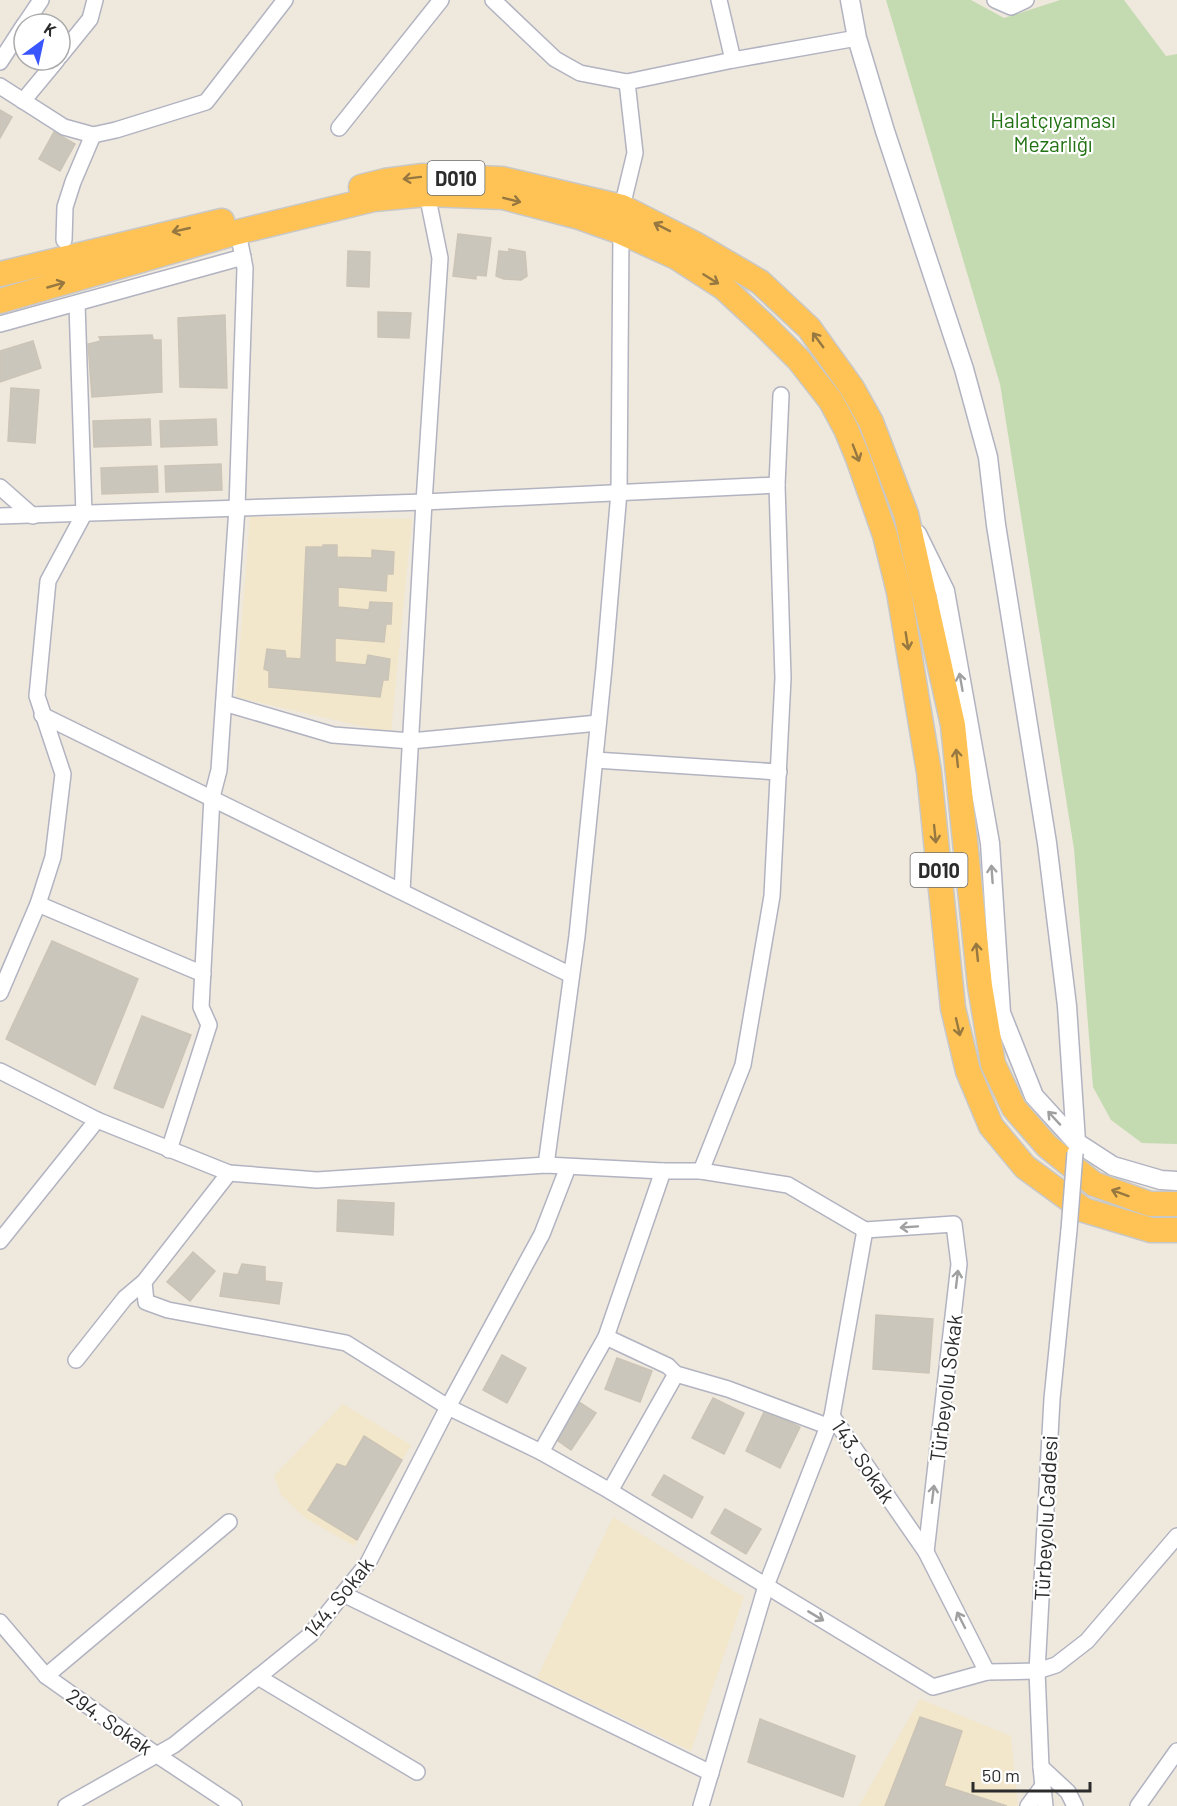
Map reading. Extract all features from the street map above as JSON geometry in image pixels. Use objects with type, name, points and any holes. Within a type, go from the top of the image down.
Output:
[{"type":"highway","name":"D010","points":[[0,274],[386,181],[423,176],[502,179],[622,207],[695,244],[760,282],[809,328],[852,388],[871,422],[903,507],[922,580],[953,725],[981,986],[993,1064],[1014,1108],[1047,1146],[1094,1184],[1150,1204],[1177,1204]]},
{"type":"highway","name":"D010","points":[[0,301],[238,232],[374,199],[428,194],[503,197],[579,217],[621,232],[676,257],[724,288],[799,360],[831,400],[846,429],[885,535],[899,592],[929,772],[953,1008],[968,1071],[991,1125],[1025,1167],[1084,1210],[1151,1230],[1177,1230]]},
{"type":"street","points":[[72,41],[90,19],[95,0]]},
{"type":"street","points":[[0,86],[64,127],[93,135],[116,130],[206,102],[285,0]]},
{"type":"street","points":[[339,128],[441,0]]},
{"type":"street","points":[[493,0],[555,59],[580,73],[627,82],[857,38]]},
{"type":"street","points":[[719,0],[733,60]]},
{"type":"street","points":[[850,0],[857,38],[885,131],[964,369],[988,457],[996,525],[1049,855],[1067,1006],[1076,1148]]},
{"type":"street","points":[[995,0],[1011,7],[1026,0]]},
{"type":"street","points":[[0,62],[12,44]]},
{"type":"street","points":[[23,101],[47,72]]},
{"type":"street","points":[[622,207],[635,153],[627,82]]},
{"type":"street","points":[[64,240],[65,207],[93,135]]},
{"type":"street","points":[[402,891],[440,258],[428,194]]},
{"type":"street","points":[[169,1150],[209,1025],[201,1007],[212,797],[219,770],[237,508],[245,268],[238,232]]},
{"type":"street","points":[[546,1166],[577,936],[619,492],[621,232]]},
{"type":"street","points":[[0,324],[243,257]]},
{"type":"street","points":[[0,993],[38,904],[53,857],[63,774],[37,696],[48,581],[84,514],[77,304]]},
{"type":"street","points":[[701,1171],[743,1065],[772,896],[783,678],[777,485],[782,395]]},
{"type":"street","points":[[0,516],[424,502],[777,485]]},
{"type":"street","points":[[0,487],[33,516]]},
{"type":"street","points":[[903,507],[945,591],[990,843],[1001,1013],[1034,1096],[1076,1148],[1113,1166],[1161,1180],[1177,1181]]},
{"type":"street","points":[[224,703],[333,735],[411,741],[598,723]]},
{"type":"street","points":[[42,715],[571,975]]},
{"type":"street","points":[[595,760],[779,772]]},
{"type":"street","points":[[38,904],[203,974]]},
{"type":"street","points":[[0,1071],[97,1120],[228,1173],[317,1180],[546,1166],[701,1171],[788,1185],[865,1230]]},
{"type":"street","points":[[0,1241],[97,1120]]},
{"type":"street","name":"Türbeyolu Caddesi","points":[[1045,1806],[1042,1787],[1037,1671],[1052,1399],[1076,1148]]},
{"type":"street","name":"144. Sokak","points":[[66,1806],[174,1745],[310,1635],[368,1563],[448,1407],[542,1234],[568,1167]]},
{"type":"street","points":[[541,1452],[606,1337],[663,1171]]},
{"type":"street","points":[[76,1360],[125,1298],[144,1282],[228,1173]]},
{"type":"street","name":"Türbeyolu Sokak","points":[[865,1230],[954,1224],[959,1264],[926,1552]]},
{"type":"street","name":"143. Sokak","points":[[865,1230],[829,1421],[926,1552],[987,1672]]},
{"type":"street","points":[[144,1282],[146,1302],[168,1310],[346,1343],[448,1407],[541,1452],[610,1491],[933,1687],[987,1672],[1037,1671],[1056,1665],[1086,1641],[1177,1536]]},
{"type":"street","points":[[606,1337],[668,1366],[676,1374],[829,1421],[766,1586],[700,1806]]},
{"type":"street","points":[[610,1491],[676,1374]]},
{"type":"street","points":[[46,1676],[229,1522]]},
{"type":"street","points":[[343,1594],[711,1773]]},
{"type":"street","name":"294. Sokak","points":[[0,1622],[46,1676],[157,1755],[234,1806]]},
{"type":"street","points":[[258,1677],[417,1772]]},
{"type":"street","points":[[1138,1806],[1177,1751]]},
{"type":"street","points":[[1041,1767],[1068,1792],[1076,1806]]},
{"type":"street","points":[[1028,1806],[1042,1787]]},
{"type":"shaded area","points":[[250,517],[412,519],[391,733],[236,697]]},
{"type":"shaded area","points":[[343,1404],[411,1445],[354,1546],[305,1518],[281,1495],[274,1476]]},
{"type":"shaded area","points":[[613,1517],[744,1597],[691,1751],[537,1678]]},
{"type":"shaded area","points":[[920,1699],[1011,1736],[1018,1806],[859,1806]]},
{"type":"green space","name":"Halatçıyaması Mezarlığı","points":[[886,0],[971,0],[1004,18],[1060,0],[1124,0],[1166,56],[1177,54],[1177,1144],[1142,1143],[1111,1120],[1093,1087],[1074,849],[1000,384]]},
{"type":"building","points":[[0,110],[12,117],[0,138]]},
{"type":"building","points":[[54,132],[75,144],[60,171],[39,159]]},
{"type":"building","points":[[458,234],[491,238],[486,276],[476,275],[476,279],[453,276]]},
{"type":"building","points":[[509,249],[525,252],[527,276],[521,280],[496,276],[499,251],[509,252]]},
{"type":"building","points":[[348,251],[370,252],[369,287],[347,286]]},
{"type":"building","points":[[378,312],[411,313],[409,338],[378,337]]},
{"type":"building","points":[[225,315],[227,388],[180,387],[178,318]]},
{"type":"building","points":[[152,335],[153,340],[161,340],[162,392],[92,397],[88,344],[101,341],[99,337]]},
{"type":"building","points":[[33,341],[41,368],[0,382],[0,351]]},
{"type":"building","points":[[11,388],[39,390],[35,443],[8,441]]},
{"type":"building","points":[[150,419],[151,445],[94,447],[93,421]]},
{"type":"building","points":[[216,419],[217,445],[161,447],[160,421]]},
{"type":"building","points":[[221,464],[222,490],[166,492],[165,466]]},
{"type":"building","points":[[157,466],[158,492],[102,494],[101,468]]},
{"type":"building","points":[[323,545],[337,545],[337,557],[372,558],[372,550],[394,552],[393,574],[387,574],[386,591],[338,587],[338,607],[369,610],[370,602],[392,603],[391,624],[386,624],[384,642],[335,638],[335,662],[366,665],[368,655],[390,659],[388,680],[383,680],[380,697],[269,687],[269,671],[264,669],[267,649],[285,651],[286,658],[301,659],[306,547],[323,547]]},
{"type":"building","points":[[52,941],[138,979],[95,1085],[6,1039]]},
{"type":"building","points":[[142,1016],[191,1035],[163,1108],[114,1088]]},
{"type":"building","points":[[338,1200],[394,1203],[393,1235],[337,1231]]},
{"type":"building","points":[[193,1252],[215,1271],[190,1301],[167,1282]]},
{"type":"building","points":[[242,1264],[265,1267],[265,1281],[282,1283],[279,1304],[220,1296],[224,1273],[238,1275]]},
{"type":"building","points":[[876,1315],[933,1319],[929,1373],[873,1369]]},
{"type":"building","points":[[502,1355],[526,1368],[507,1403],[483,1390]]},
{"type":"building","points":[[617,1358],[652,1371],[640,1402],[605,1389]]},
{"type":"building","points":[[571,1397],[596,1413],[571,1450],[547,1433]]},
{"type":"building","points":[[713,1398],[744,1413],[724,1454],[692,1438]]},
{"type":"building","points":[[765,1410],[800,1427],[780,1468],[746,1451]]},
{"type":"building","points":[[364,1436],[402,1460],[357,1540],[308,1510],[337,1464],[346,1467]]},
{"type":"building","points":[[664,1475],[703,1497],[692,1518],[652,1495]]},
{"type":"building","points":[[725,1509],[761,1529],[746,1554],[711,1533]]},
{"type":"building","points":[[920,1717],[962,1731],[944,1786],[1007,1806],[885,1806]]},
{"type":"building","points":[[760,1719],[855,1756],[843,1797],[748,1762]]}]
